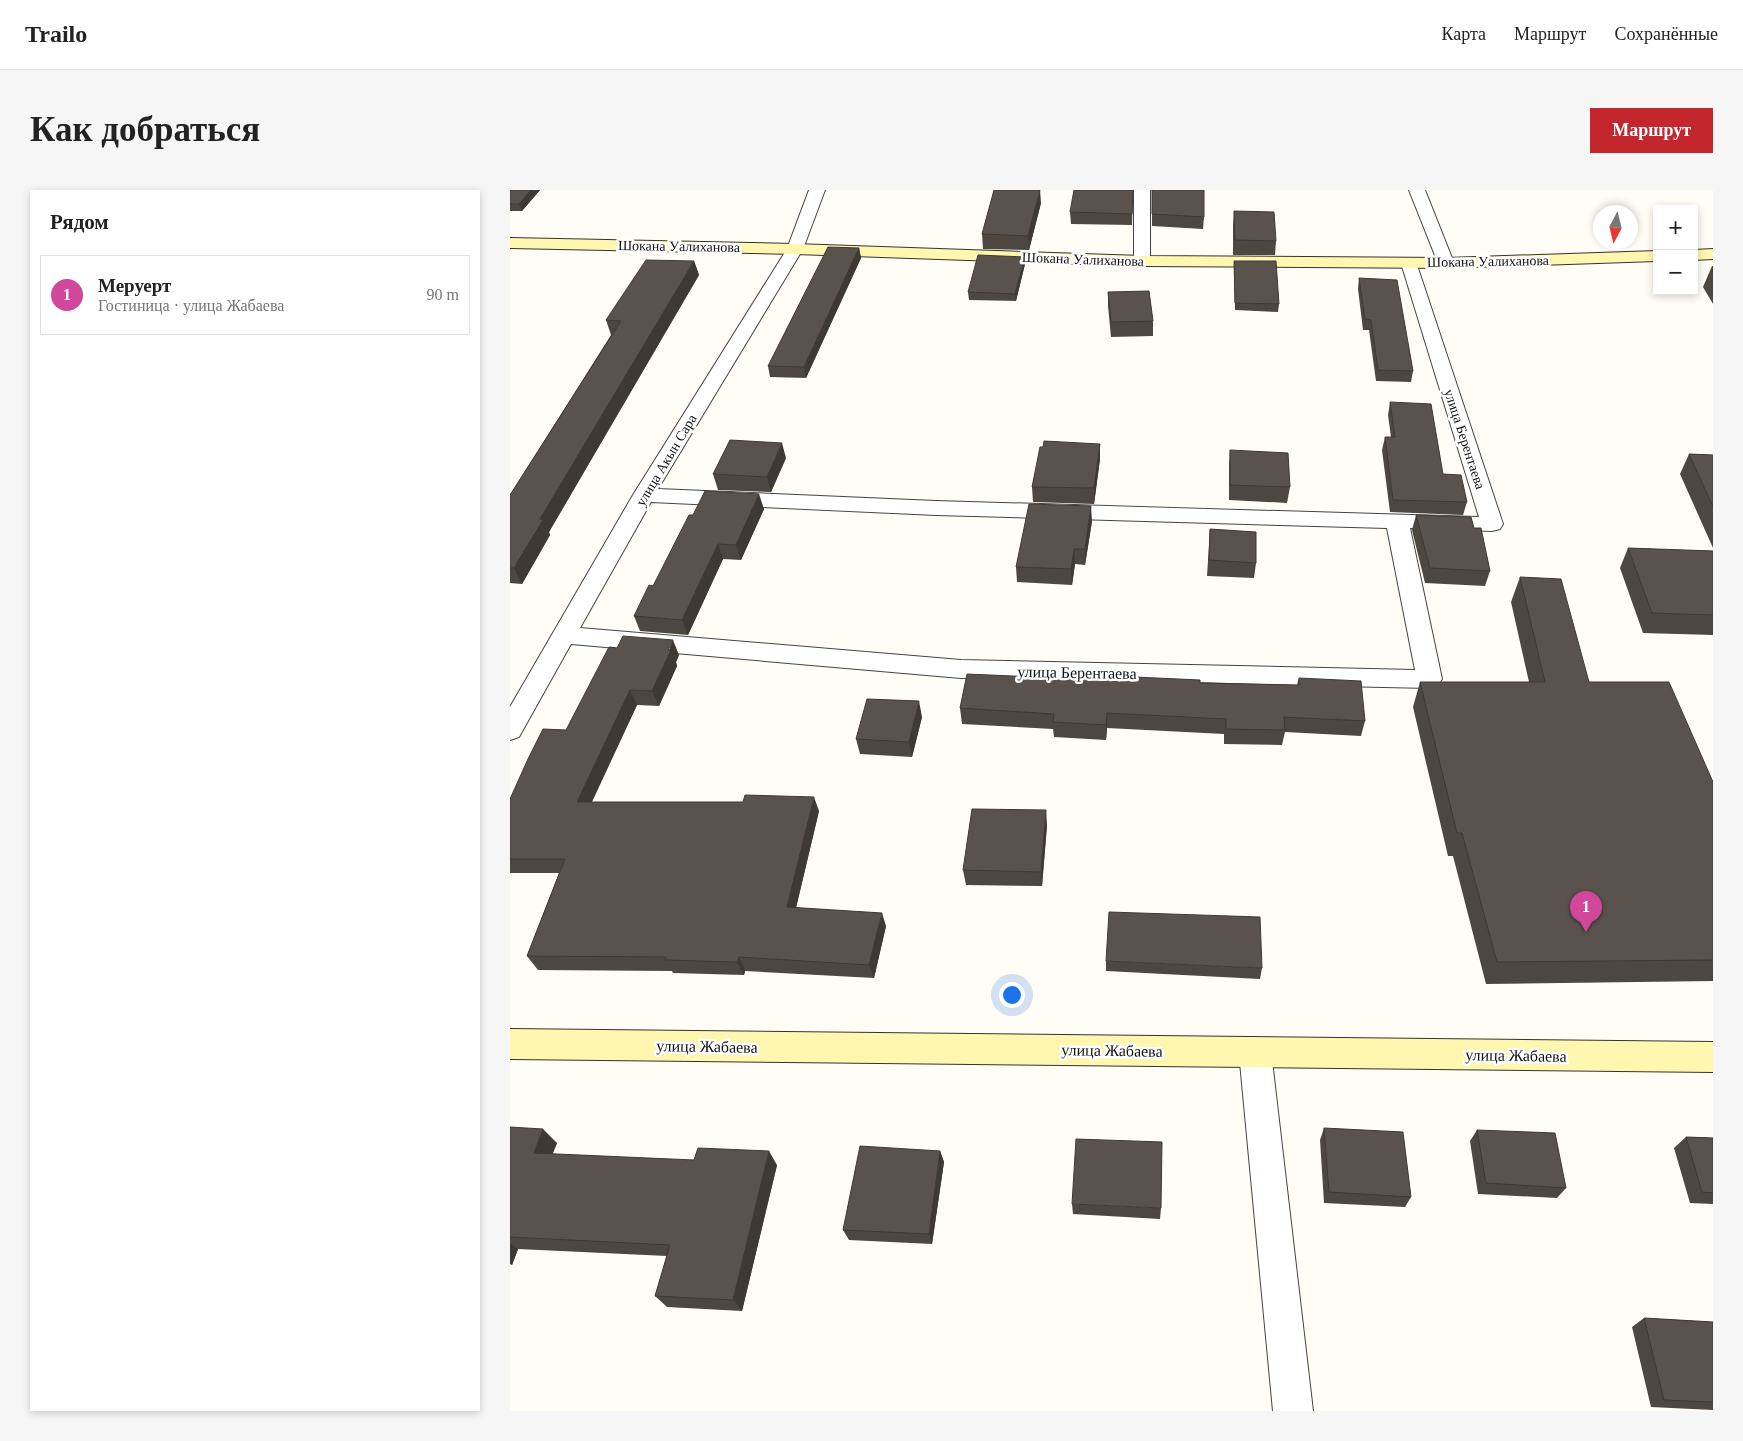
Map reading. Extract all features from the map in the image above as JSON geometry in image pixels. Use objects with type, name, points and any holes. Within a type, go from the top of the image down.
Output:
[{"type":"street","name":"улица Акын Сара","points":[[510,730],[644,495],[795,249],[817,190]]},
{"type":"street","points":[[1142,190],[1142,261]]},
{"type":"street","points":[[1417,190],[1446,263]]},
{"type":"street","name":"Шокана Уалиханова","points":[[510,243],[795,249],[1142,261],[1446,263],[1653,256]]},
{"type":"street","points":[[1698,255],[1713,254]]},
{"type":"street","name":"улица Берентаева","points":[[644,495],[946,508],[1492,524],[1409,263]]},
{"type":"street","name":"улица Берентаева","points":[[564,635],[961,670],[1429,679],[1397,521]]},
{"type":"street","name":"улица Жабаева","points":[[510,1044],[1713,1057]]},
{"type":"street","points":[[1254,1052],[1293,1411]]},
{"type":"building","points":[[510,190],[531,190],[519,204],[510,204]]},
{"type":"building","points":[[994,190],[1040,190],[1028,236],[982,234]]},
{"type":"building","points":[[1074,190],[1133,190],[1132,214],[1070,212]]},
{"type":"building","points":[[1152,190],[1204,190],[1204,217],[1152,214]]},
{"type":"building","points":[[1234,211],[1274,212],[1276,241],[1235,240]]},
{"type":"building","points":[[828,247],[859,248],[804,367],[768,366]]},
{"type":"building","points":[[978,255],[1025,257],[1015,294],[968,292]]},
{"type":"building","points":[[646,260],[694,261],[540,519],[543,520],[514,568],[510,568],[510,495],[621,321],[606,320]]},
{"type":"building","points":[[1234,261],[1276,261],[1279,304],[1235,303]]},
{"type":"building","points":[[1359,278],[1397,280],[1413,371],[1378,370],[1371,320],[1365,319]]},
{"type":"building","points":[[1149,291],[1153,321],[1111,322],[1108,292]]},
{"type":"building","points":[[1390,402],[1431,404],[1443,474],[1461,475],[1467,502],[1393,500],[1385,437],[1395,437]]},
{"type":"building","points":[[730,440],[782,443],[767,477],[713,474]]},
{"type":"building","points":[[1044,441],[1100,444],[1094,488],[1032,487],[1040,447],[1043,447]]},
{"type":"building","points":[[1230,450],[1288,453],[1290,487],[1230,485]]},
{"type":"building","points":[[1689,454],[1713,455],[1713,507]]},
{"type":"building","points":[[705,491],[759,494],[736,545],[718,544],[682,620],[634,616],[649,585],[653,586],[689,515],[693,515]]},
{"type":"building","points":[[1029,504],[1091,506],[1085,549],[1074,549],[1071,569],[1016,567]]},
{"type":"building","points":[[1416,515],[1471,517],[1474,528],[1481,528],[1490,571],[1430,568]]},
{"type":"building","points":[[1210,529],[1256,532],[1256,563],[1209,560]]},
{"type":"building","points":[[1628,548],[1713,551],[1713,615],[1652,613]]},
{"type":"building","points":[[1520,577],[1561,579],[1589,682],[1669,682],[1713,782],[1713,960],[1497,962],[1462,833],[1457,833],[1420,682],[1545,682]]},
{"type":"building","points":[[623,636],[673,640],[668,650],[671,650],[652,691],[630,690],[577,802],[743,802],[745,795],[814,797],[787,907],[882,913],[869,965],[739,957],[737,962],[665,960],[666,957],[527,956],[565,859],[510,859],[510,799],[543,729],[566,730],[609,647],[617,648]]},
{"type":"building","points":[[967,674],[1135,680],[1135,677],[1200,680],[1200,683],[1299,685],[1299,678],[1361,681],[1365,721],[1284,717],[1285,730],[1226,729],[1226,719],[1107,713],[1106,725],[1053,722],[1054,714],[960,708]]},
{"type":"building","points":[[867,699],[919,701],[909,742],[856,739]]},
{"type":"building","points":[[972,809],[1046,810],[1041,872],[963,870]]},
{"type":"building","points":[[1109,912],[1260,917],[1262,968],[1106,961]]},
{"type":"building","points":[[510,1127],[543,1129],[534,1153],[694,1160],[698,1148],[769,1151],[733,1300],[655,1296],[670,1245],[510,1237]]},
{"type":"building","points":[[1324,1128],[1403,1132],[1411,1197],[1329,1192]]},
{"type":"building","points":[[1477,1130],[1555,1133],[1566,1188],[1486,1183]]},
{"type":"building","points":[[1686,1137],[1713,1138],[1713,1193],[1702,1192]]},
{"type":"building","points":[[1076,1139],[1162,1142],[1161,1208],[1072,1204]]},
{"type":"building","points":[[860,1146],[940,1151],[929,1234],[843,1230]]},
{"type":"building","points":[[1644,1318],[1713,1322],[1713,1402],[1664,1400]]},
{"type":"place","name":"Меруерт","points":[[1586,932]]}]
